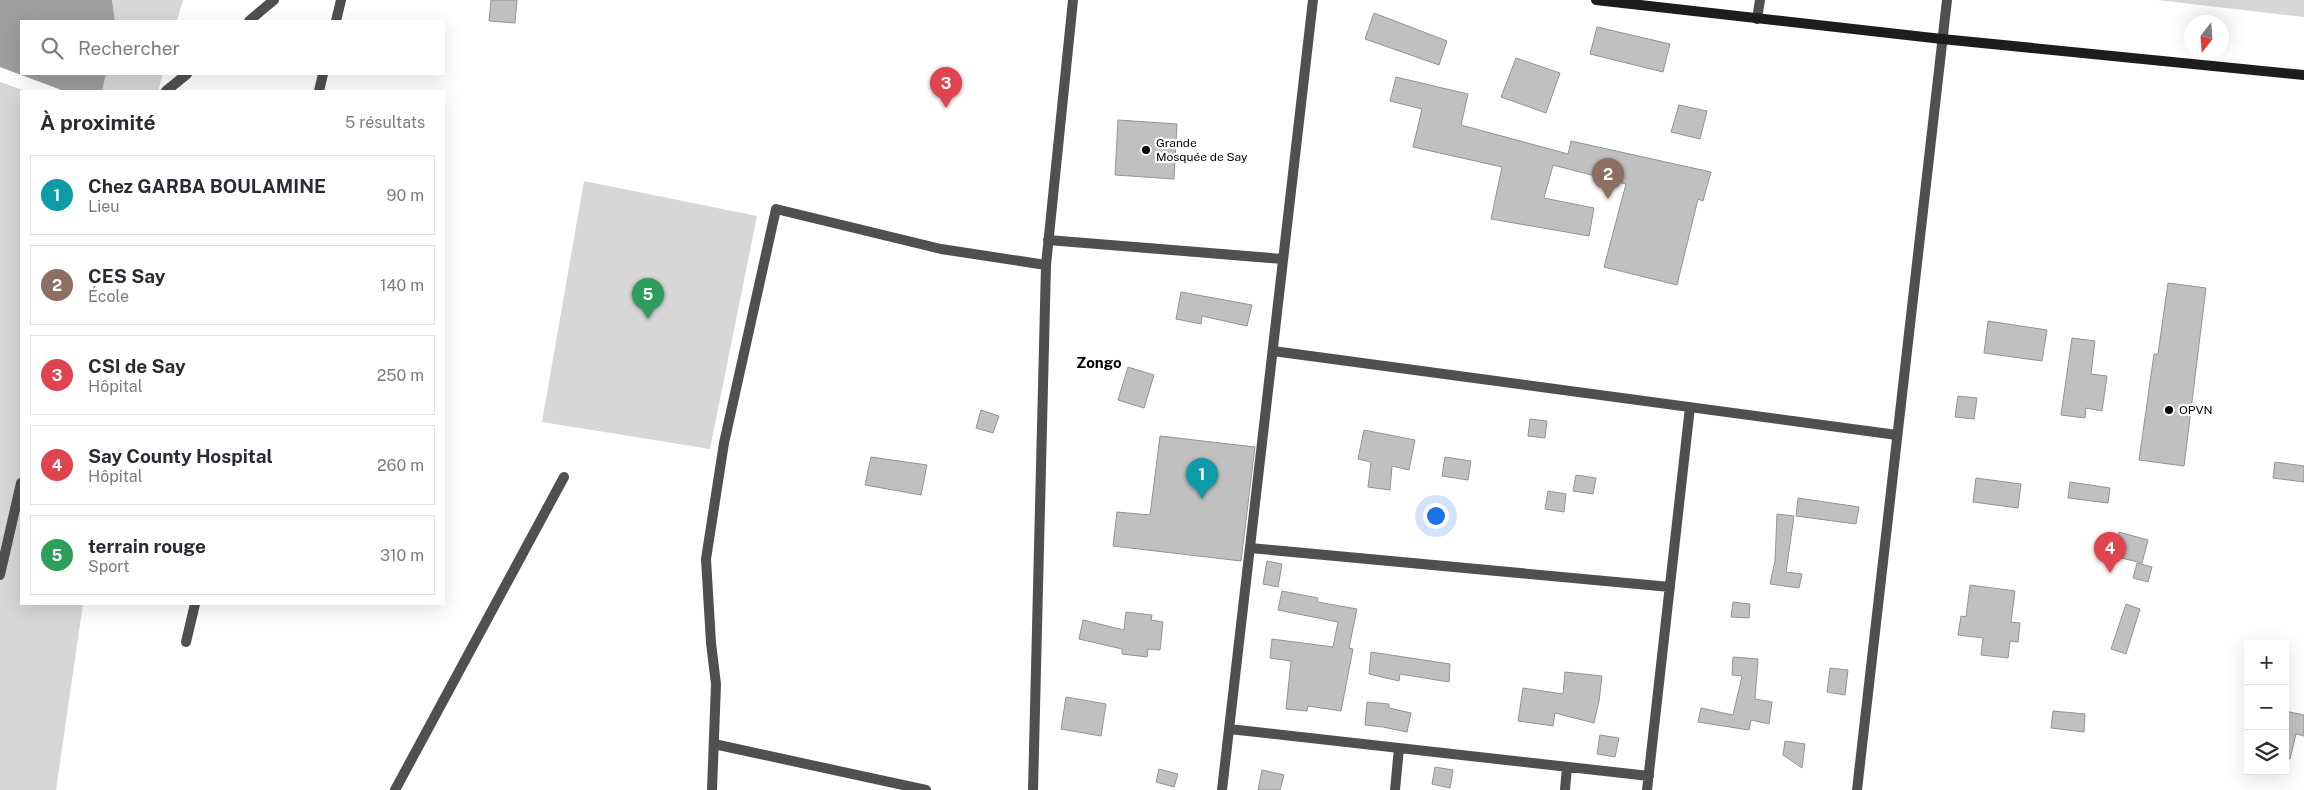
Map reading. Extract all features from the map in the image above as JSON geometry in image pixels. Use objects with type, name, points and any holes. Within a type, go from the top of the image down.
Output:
[{"type":"street","points":[[250,20],[274,0]]},
{"type":"street","points":[[336,20],[341,0]]},
{"type":"street","points":[[1033,790],[1046,265],[1073,0]]},
{"type":"street","points":[[1222,790],[1313,0]]},
{"type":"street","points":[[1596,0],[1652,3],[1757,19],[2304,76]]},
{"type":"street","points":[[1757,19],[1760,0]]},
{"type":"street","points":[[1857,790],[1946,0]]},
{"type":"street","points":[[167,90],[186,75]]},
{"type":"street","points":[[319,90],[323,75]]},
{"type":"street","points":[[712,790],[716,684],[711,643],[706,559],[724,443],[776,209],[941,250],[1046,265]]},
{"type":"street","points":[[1048,240],[1283,258]]},
{"type":"street","points":[[1273,351],[1897,435]]},
{"type":"street","points":[[1647,790],[1690,407]]},
{"type":"street","points":[[395,790],[564,478]]},
{"type":"street","points":[[0,576],[20,487]]},
{"type":"street","points":[[1250,548],[1670,588]]},
{"type":"street","points":[[186,642],[195,605]]},
{"type":"street","points":[[1229,729],[1649,776]]},
{"type":"street","points":[[714,744],[926,790]]},
{"type":"street","points":[[1395,790],[1399,748]]},
{"type":"street","points":[[1565,790],[1567,767]]},
{"type":"shaded area","points":[[0,0],[112,0],[115,20],[20,20],[20,75],[106,75],[102,90],[22,90],[0,82]]},
{"type":"shaded area","points":[[112,0],[183,0],[177,20],[115,20]]},
{"type":"shaded area","points":[[2157,0],[2304,0],[2304,17]]},
{"type":"shaded area","points":[[106,75],[163,75],[158,90],[102,90]]},
{"type":"shaded area","points":[[0,82],[22,90],[20,90],[20,605],[83,605],[56,790],[0,790]]},
{"type":"shaded area","points":[[584,181],[757,216],[710,449],[542,422]]},
{"type":"pier","points":[[0,67],[61,90],[22,90],[0,82]]},
{"type":"building","points":[[491,0],[517,0],[515,23],[489,21]]},
{"type":"building","points":[[1374,13],[1447,41],[1439,65],[1365,39]]},
{"type":"building","points":[[1597,27],[1670,44],[1663,72],[1590,54]]},
{"type":"building","points":[[1516,58],[1560,73],[1546,113],[1501,97]]},
{"type":"building","points":[[1396,77],[1468,94],[1461,125],[1568,154],[1571,141],[1711,172],[1703,201],[1698,199],[1677,285],[1604,267],[1626,184],[1553,165],[1544,198],[1594,208],[1589,236],[1491,219],[1502,167],[1413,147],[1422,109],[1390,101]]},
{"type":"building","points":[[1679,105],[1707,111],[1700,139],[1671,132]]},
{"type":"building","name":"Grande Mosquée de Say","points":[[1118,120],[1177,124],[1174,179],[1115,175]]},
{"type":"building","name":"OPVN","points":[[2168,283],[2206,288],[2184,466],[2139,460],[2154,354],[2158,354]]},
{"type":"building","points":[[1181,292],[1252,305],[1247,326],[1202,316],[1201,324],[1176,319]]},
{"type":"building","points":[[1988,321],[2047,330],[2042,361],[1984,353]]},
{"type":"building","points":[[2072,338],[2095,341],[2091,374],[2107,376],[2102,411],[2086,408],[2085,418],[2061,415]]},
{"type":"building","points":[[1128,367],[1154,375],[1144,408],[1118,400]]},
{"type":"building","points":[[1958,396],[1977,398],[1974,419],[1955,417]]},
{"type":"building","points":[[981,410],[999,416],[993,433],[976,428]]},
{"type":"building","points":[[1530,419],[1547,421],[1545,438],[1528,436]]},
{"type":"building","points":[[1364,430],[1415,440],[1409,470],[1392,466],[1390,490],[1368,487],[1371,462],[1358,459]]},
{"type":"building","points":[[1160,436],[1255,447],[1241,561],[1113,546],[1117,512],[1150,515]]},
{"type":"building","points":[[871,457],[927,465],[921,495],[865,485]]},
{"type":"building","points":[[1445,457],[1471,461],[1468,480],[1442,476]]},
{"type":"building","points":[[2275,462],[2304,466],[2304,482],[2273,478]]},
{"type":"building","points":[[1576,475],[1596,478],[1593,494],[1573,491]]},
{"type":"building","points":[[1976,478],[2021,484],[2018,508],[1973,502]]},
{"type":"building","points":[[2070,482],[2110,488],[2108,503],[2068,498]]},
{"type":"building","points":[[1548,491],[1566,494],[1564,512],[1545,509]]},
{"type":"building","points":[[1798,498],[1859,507],[1856,524],[1796,516]]},
{"type":"building","points":[[1777,514],[1794,516],[1786,572],[1802,574],[1799,588],[1770,584],[1775,561]]},
{"type":"building","points":[[2119,532],[2148,540],[2142,563],[2113,556]]},
{"type":"building","points":[[1267,561],[1282,564],[1278,587],[1263,584]]},
{"type":"building","points":[[2137,563],[2152,567],[2148,582],[2133,578]]},
{"type":"building","points":[[1970,585],[2015,591],[2011,622],[2020,623],[2018,642],[2010,641],[2008,658],[1981,655],[1983,638],[1958,635],[1961,616],[1966,617]]},
{"type":"building","points":[[1282,591],[1318,598],[1317,602],[1357,609],[1349,648],[1353,649],[1341,711],[1308,706],[1307,711],[1286,709],[1291,661],[1270,658],[1272,639],[1333,647],[1338,622],[1278,610]]},
{"type":"building","points":[[1733,602],[1750,604],[1749,618],[1731,617]]},
{"type":"building","points":[[2126,604],[2140,609],[2126,654],[2111,649]]},
{"type":"building","points":[[1126,612],[1152,615],[1151,620],[1163,622],[1160,650],[1148,649],[1147,657],[1122,654],[1122,649],[1079,639],[1083,620],[1124,630]]},
{"type":"building","points":[[1371,652],[1450,664],[1449,682],[1400,674],[1399,681],[1369,674]]},
{"type":"building","points":[[1733,657],[1758,659],[1755,699],[1772,702],[1769,724],[1751,720],[1749,730],[1698,722],[1701,708],[1733,715],[1742,676],[1732,675]]},
{"type":"building","points":[[1830,668],[1848,670],[1845,695],[1827,692]]},
{"type":"building","points":[[1565,672],[1602,676],[1594,723],[1555,713],[1553,726],[1518,721],[1523,688],[1563,694]]},
{"type":"building","points":[[1066,697],[1106,704],[1101,736],[1061,729]]},
{"type":"building","points":[[1367,702],[1389,704],[1389,708],[1411,713],[1407,732],[1365,725]]},
{"type":"building","points":[[2053,711],[2085,714],[2084,732],[2051,728]]},
{"type":"building","points":[[2289,712],[2304,715],[2304,736],[2296,734],[2290,759]]},
{"type":"building","points":[[1600,735],[1619,738],[1615,757],[1597,754]]},
{"type":"building","points":[[1785,741],[1805,744],[1802,768],[1783,755]]},
{"type":"building","points":[[1435,767],[1453,770],[1450,788],[1432,784]]},
{"type":"building","points":[[1159,769],[1178,774],[1174,787],[1156,782]]},
{"type":"building","points":[[1262,770],[1284,775],[1280,790],[1258,790]]},
{"type":"place","name":"CSI de Say","points":[[946,108]]},
{"type":"place","name":"Grande Mosquée de Say","points":[[1146,150]]},
{"type":"place","name":"CES Say","points":[[1608,199]]},
{"type":"place","name":"terrain rouge","points":[[648,319]]},
{"type":"place","name":"OPVN","points":[[2169,410]]},
{"type":"place","name":"Chez GARBA BOULAMINE","points":[[1202,499]]},
{"type":"place","name":"Say County Hospital","points":[[2110,573]]},
{"type":"district","name":"Zongo","points":[[1099,363]]}]
